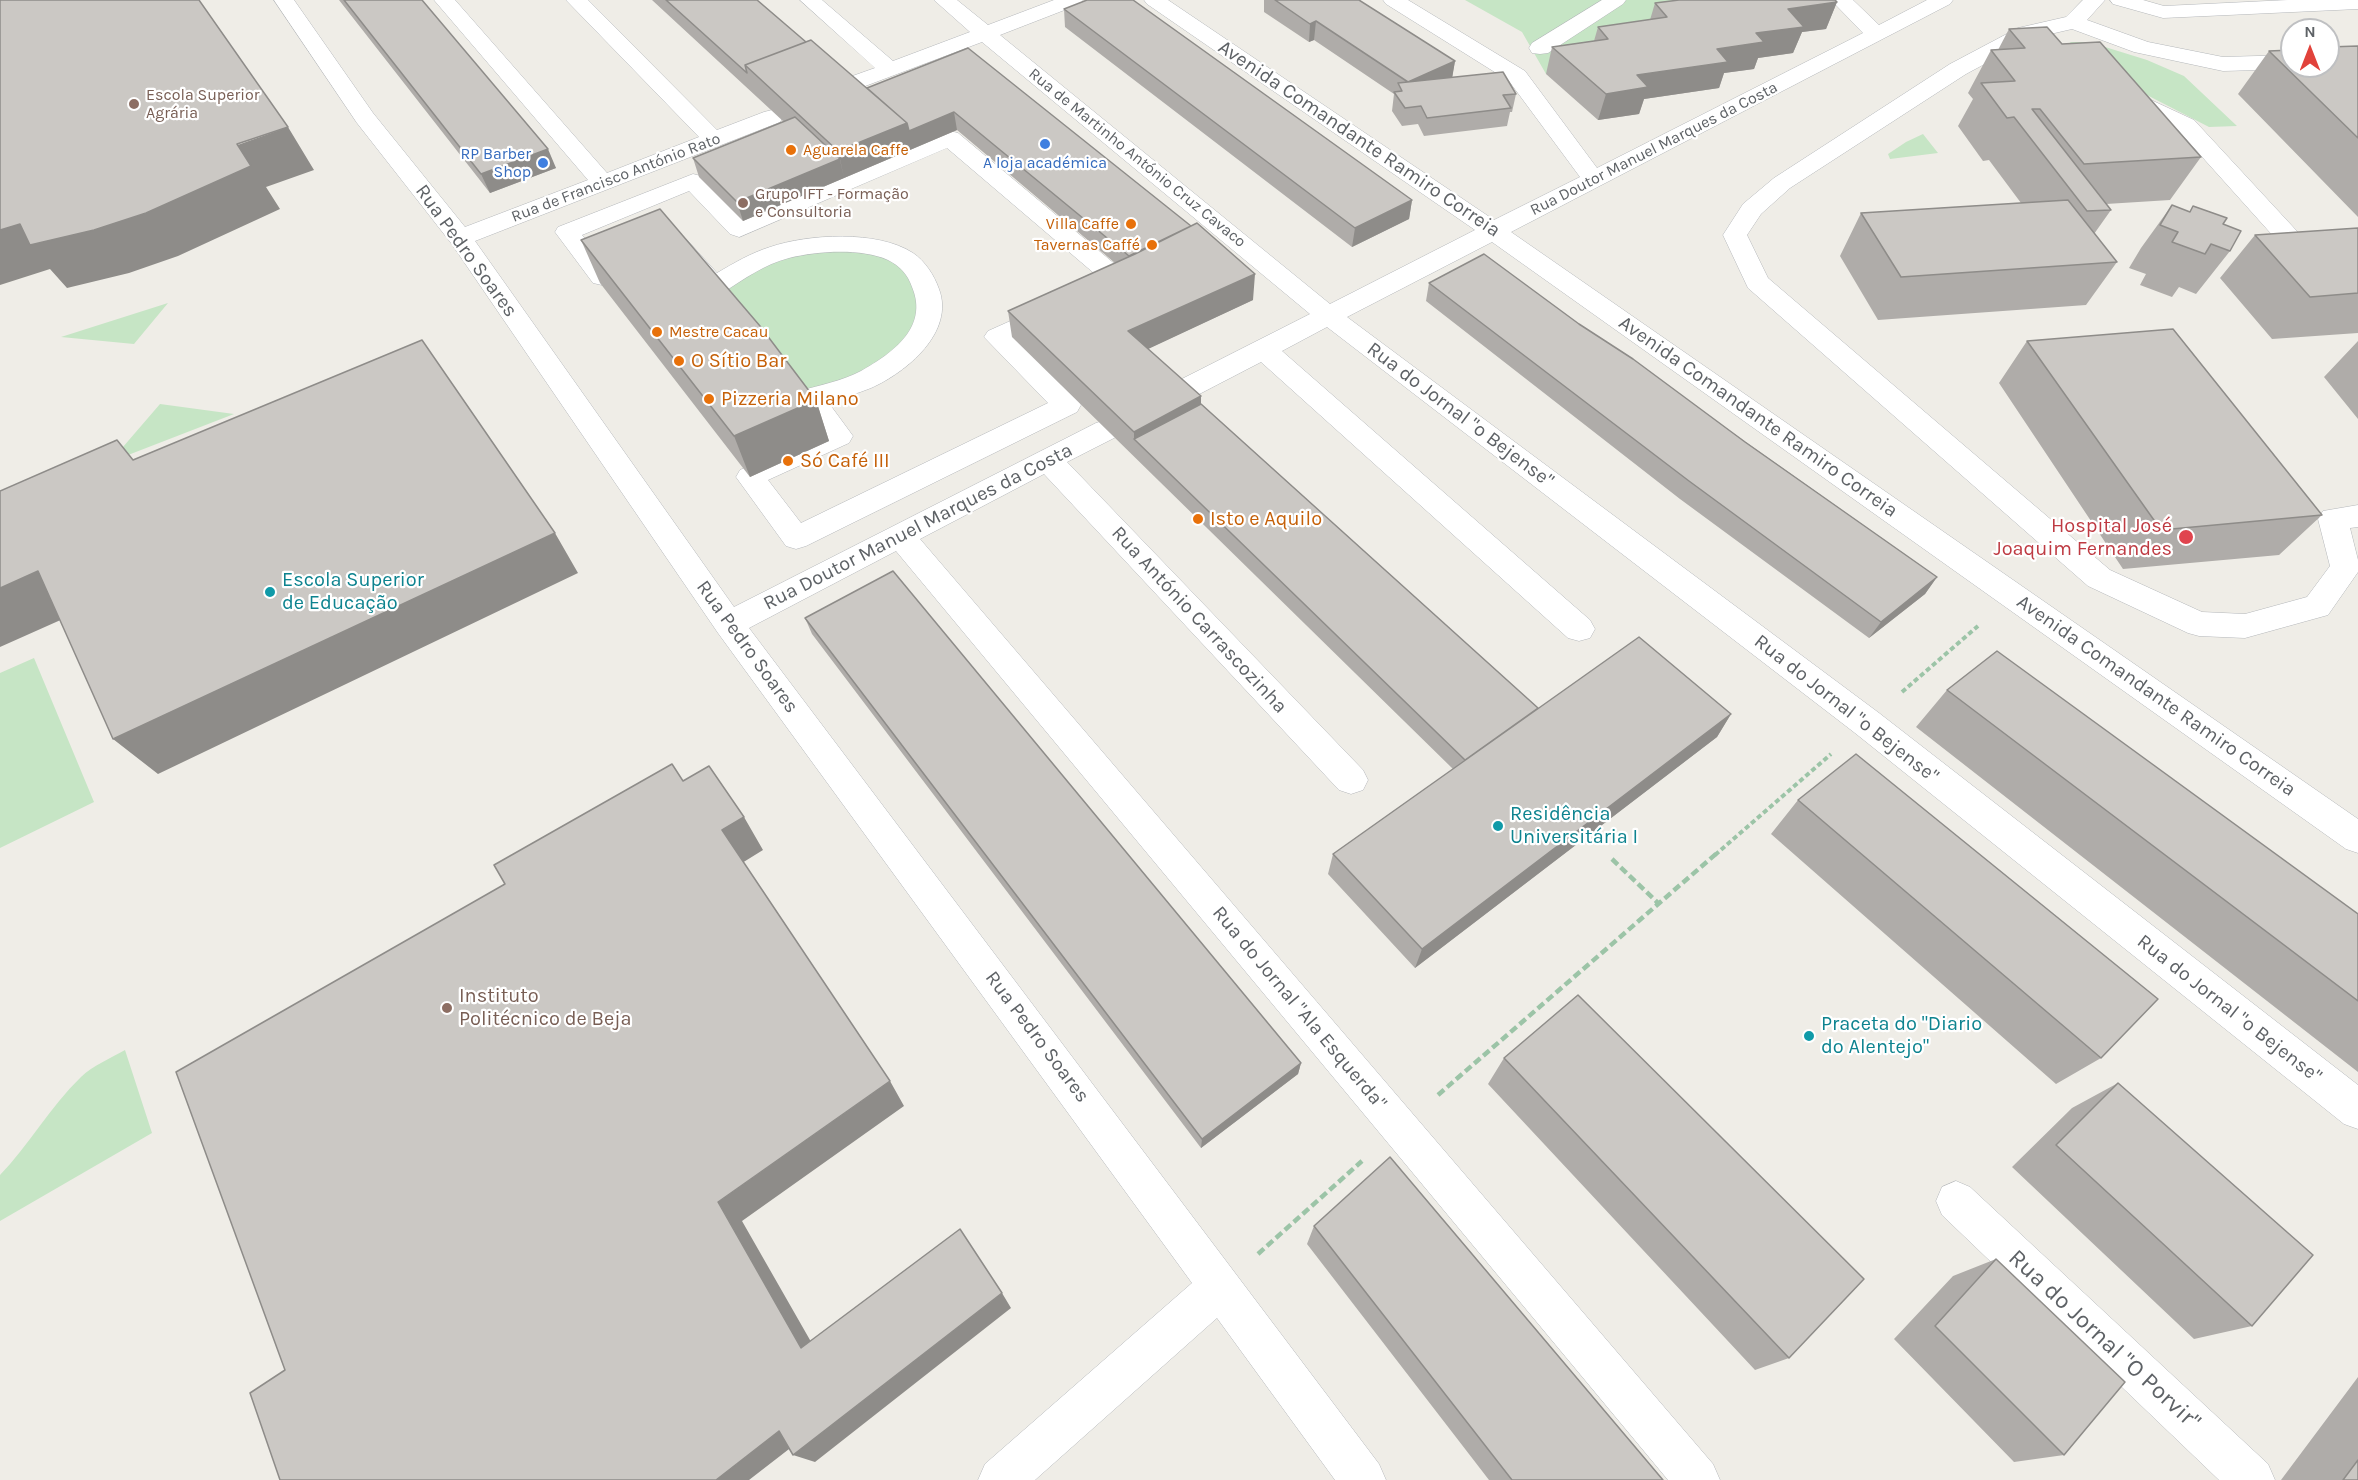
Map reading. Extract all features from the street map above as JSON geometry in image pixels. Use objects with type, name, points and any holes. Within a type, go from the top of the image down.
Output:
[{"type":"street","name":"Rua Pedro Soares","points":[[284,0],[365,118],[460,238],[729,624],[1363,1480]]},
{"type":"street","points":[[444,0],[602,182]]},
{"type":"street","points":[[576,0],[714,140]]},
{"type":"street","points":[[810,0],[890,69]]},
{"type":"street","name":"Rua de Martinho António Cruz Cavaco","points":[[944,0],[1329,316]]},
{"type":"street","points":[[852,84],[1073,0]]},
{"type":"street","name":"Avenida Comandante Ramiro Correia","points":[[1154,0],[1494,231],[2358,838]]},
{"type":"street","points":[[1393,0],[1517,76],[1594,180]]},
{"type":"street","points":[[1841,0],[1876,34]]},
{"type":"street","name":"Rua Doutor Manuel Marques da Costa","points":[[1172,396],[1943,0]]},
{"type":"street","points":[[2095,0],[2073,22],[2026,33],[2016,49],[1958,69],[1792,176],[1752,209],[1735,234],[1757,282],[2098,578],[2199,624],[2245,626],[2317,606],[2345,568],[2333,519],[2358,516]]},
{"type":"street","points":[[2120,0],[2163,12],[2358,3]]},
{"type":"street","points":[[1540,48],[1607,2]]},
{"type":"street","points":[[2073,22],[2142,47],[2223,64],[2280,62]]},
{"type":"street","points":[[2098,84],[2186,125],[2310,261]]},
{"type":"street","name":"Rua de Francisco António Rato","points":[[460,238],[772,117]]},
{"type":"street","points":[[950,138],[1120,282],[997,337],[1067,405],[796,538],[750,477],[839,436],[810,398],[862,381],[887,367],[916,341],[930,317],[928,292],[916,267],[896,254],[856,245],[810,247],[781,252],[748,265],[715,286],[678,246],[602,277],[567,232],[693,181],[739,229],[950,138]]},
{"type":"street","name":"Rua do Jornal \"o Bejense\"","points":[[1329,316],[1867,723],[2358,1110]]},
{"type":"street","points":[[1263,350],[1579,628]]},
{"type":"street","name":"Rua Doutor Manuel Marques da Costa","points":[[729,624],[1106,430]]},
{"type":"street","name":"Rua António Carrascozinha","points":[[1048,460],[1351,780]]},
{"type":"street","name":"Rua do Jornal \"Ala Esquerda\"","points":[[900,535],[1697,1480]]},
{"type":"street","name":"Rua do Jornal \"O Porvir\"","points":[[1956,1201],[2252,1480]]},
{"type":"street","points":[[1001,1480],[1221,1286]]},
{"type":"path","points":[[1221,1286],[2012,596]]},
{"type":"path","points":[[1612,859],[1659,904]]},
{"type":"green space","points":[[1465,0],[1713,0],[1546,74],[1522,32]]},
{"type":"green space","points":[[2071,42],[2089,42],[2147,60],[2184,76],[2237,126],[2209,127],[2075,58],[2065,46]]},
{"type":"green space","points":[[1923,134],[1938,153],[1890,159],[1888,154]]},
{"type":"green space","points":[[810,247],[896,254],[930,317],[887,367],[810,398],[715,286]]},
{"type":"green space","points":[[168,303],[134,344],[61,337]]},
{"type":"green space","points":[[160,404],[234,414],[110,462]]},
{"type":"green space","points":[[34,658],[94,802],[0,848],[0,673]]},
{"type":"green space","points":[[125,1050],[152,1133],[0,1221],[0,1175],[59,1101],[85,1073]]},
{"type":"building","name":"Escola Superior Agrária","points":[[0,0],[199,0],[288,127],[237,144],[251,166],[146,213],[94,230],[30,245],[20,224],[0,230]]},
{"type":"building","points":[[344,0],[422,0],[548,149],[481,174]]},
{"type":"building","points":[[666,0],[757,0],[806,42],[745,65],[747,73]]},
{"type":"building","points":[[1087,0],[1133,0],[1412,200],[1355,228],[1064,9]]},
{"type":"building","points":[[1275,0],[1359,0],[1455,61],[1408,82],[1316,21],[1310,24]]},
{"type":"building","points":[[1679,0],[1835,0],[1837,2],[1788,9],[1804,27],[1756,33],[1764,42],[1717,49],[1728,62],[1637,75],[1648,87],[1606,94],[1552,47],[1608,39],[1598,27],[1667,17],[1655,3]]},
{"type":"building","points":[[2047,27],[2062,44],[2100,42],[2201,157],[2084,164],[2040,109],[2032,109],[2111,210],[2087,211],[2014,117],[2007,118],[1981,83],[2015,81],[1991,50],[2025,48],[2009,29]]},
{"type":"building","points":[[811,40],[907,123],[838,151],[745,65]]},
{"type":"building","points":[[2358,46],[2358,138],[2297,78],[2340,78],[2340,47]]},
{"type":"building","points":[[968,48],[1191,226],[1129,256],[954,112],[909,131],[907,123],[867,88]]},
{"type":"building","points":[[2269,51],[2280,51],[2280,62]]},
{"type":"building","points":[[1503,72],[1516,94],[1503,95],[1511,108],[1427,118],[1421,106],[1405,108],[1394,92],[1402,91],[1398,83]]},
{"type":"building","points":[[795,117],[840,159],[737,202],[693,158]]},
{"type":"building","points":[[2068,200],[2117,262],[1901,277],[1861,213]]},
{"type":"building","points":[[2172,205],[2190,212],[2193,206],[2227,218],[2223,224],[2241,231],[2230,251],[2211,244],[2205,254],[2172,242],[2178,232],[2160,225]]},
{"type":"building","points":[[660,209],[760,326],[816,400],[734,436],[581,240]]},
{"type":"building","points":[[1197,223],[1255,274],[1128,331],[1201,396],[1134,432],[1008,311],[1135,254]]},
{"type":"building","points":[[2358,228],[2358,293],[2310,297],[2255,235]]},
{"type":"building","points":[[1484,254],[1579,324],[1633,359],[1745,442],[1937,577],[1881,622],[1689,481],[1429,283]]},
{"type":"building","points":[[2173,329],[2322,515],[2161,530],[2027,341]]},
{"type":"building","name":"Escola Superior de Educação","points":[[422,340],[555,533],[113,739],[38,571],[0,588],[0,491],[117,440],[133,460]]},
{"type":"building","points":[[1201,404],[1538,708],[1465,760],[1134,439]]},
{"type":"building","points":[[893,571],[1301,1063],[1202,1139],[805,618]]},
{"type":"building","name":"Residência Universitária I","points":[[1639,637],[1731,714],[1422,949],[1333,854]]},
{"type":"building","points":[[1997,651],[2358,914],[2358,1001],[1947,690]]},
{"type":"building","points":[[1856,754],[2158,999],[2101,1058],[1798,800]]},
{"type":"building","name":"Instituto Politécnico de Beja","points":[[672,764],[683,781],[709,766],[744,817],[722,830],[890,1081],[718,1202],[801,1348],[960,1229],[1002,1293],[793,1455],[779,1431],[716,1480],[280,1480],[250,1393],[285,1370],[176,1072],[505,884],[494,865]]},
{"type":"building","points":[[1578,995],[1864,1279],[1789,1358],[1504,1058]]},
{"type":"building","points":[[2118,1083],[2313,1255],[2252,1326],[2056,1145]]},
{"type":"building","points":[[1390,1157],[1663,1480],[1512,1480],[1314,1226]]},
{"type":"building","points":[[1996,1259],[2125,1382],[2064,1455],[1935,1326]]},
{"type":"building","points":[[2358,1460],[2358,1480],[2343,1480]]},
{"type":"place","name":"Escola Superior Agrária","points":[[134,104]]},
{"type":"place","name":"A loja académica","points":[[1045,144]]},
{"type":"place","name":"Aguarela Caffe","points":[[791,150]]},
{"type":"place","name":"RP Barber Shop","points":[[543,163]]},
{"type":"place","name":"Grupo IFT - Formação e Consultoria","points":[[743,203]]},
{"type":"place","name":"Villa Caffe","points":[[1131,224]]},
{"type":"place","name":"Tavernas Caffé","points":[[1152,245]]},
{"type":"place","name":"Mestre Cacau","points":[[657,332]]},
{"type":"place","name":"O Sítio Bar","points":[[679,361]]},
{"type":"place","name":"Pizzeria Milano","points":[[709,399]]},
{"type":"place","name":"Só Café III","points":[[788,461]]},
{"type":"place","name":"Isto e Aquilo","points":[[1198,519]]},
{"type":"place","name":"Hospital José Joaquim Fernandes","points":[[2186,537]]},
{"type":"place","name":"Escola Superior de Educação","points":[[270,592]]},
{"type":"place","name":"Residência Universitária I","points":[[1498,826]]},
{"type":"place","name":"Instituto Politécnico de Beja","points":[[447,1008]]},
{"type":"place","name":"Praceta do \"Diario do Alentejo\"","points":[[1809,1036]]}]
